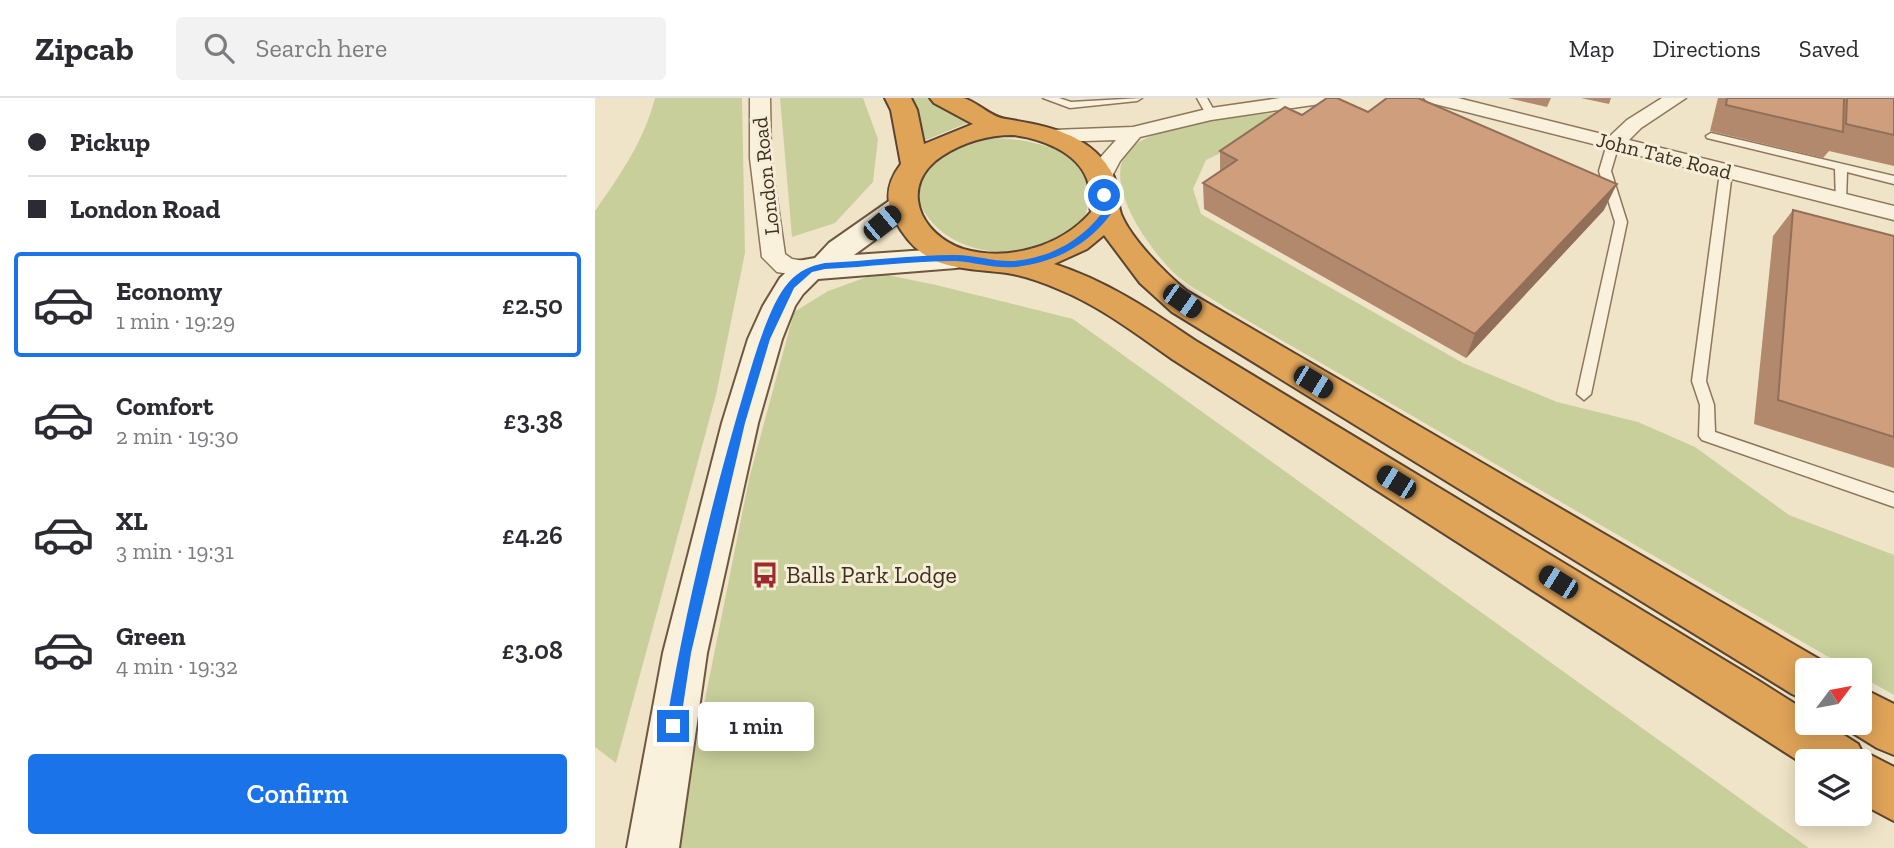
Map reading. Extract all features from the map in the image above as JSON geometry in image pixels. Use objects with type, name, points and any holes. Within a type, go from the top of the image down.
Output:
[{"type":"highway","points":[[898,98],[904,110],[915,165]]},
{"type":"highway","points":[[943,98],[999,127],[1053,136],[1069,144],[1089,161],[1101,177],[1106,214],[1141,264],[1164,288],[1220,327],[1795,670]]},
{"type":"highway","points":[[999,127],[960,136],[935,148],[915,165],[903,185],[902,206],[911,223],[931,243],[956,258],[1014,264],[1086,288],[1116,304],[1184,350],[1743,696],[1823,749]]},
{"type":"highway","points":[[1014,264],[1051,256],[1073,246],[1094,230],[1106,214]]},
{"type":"highway","points":[[1873,718],[1894,731]]},
{"type":"highway","points":[[1872,782],[1894,796]]},
{"type":"main road","points":[[653,848],[685,653],[740,423],[765,339],[791,286],[902,206]]},
{"type":"main road","points":[[817,268],[956,258]]},
{"type":"street","name":"London Road","points":[[760,98],[757,123],[760,158],[774,257],[786,266],[817,268]]},
{"type":"street","points":[[1053,136],[1133,133],[1207,106],[1320,98]]},
{"type":"street","name":"John Tate Road","points":[[1436,98],[1894,214]]},
{"type":"street","points":[[1613,144],[1634,124],[1676,98]]},
{"type":"street","points":[[1101,177],[1110,159],[1133,133]]},
{"type":"lane","points":[[1048,98],[1070,105],[1137,98]]},
{"type":"lane","points":[[1711,136],[1894,180]]},
{"type":"lane","points":[[1584,394],[1622,222],[1605,171],[1613,144]]},
{"type":"lane","points":[[1840,200],[1841,167]]},
{"type":"lane","points":[[1726,172],[1699,381],[1707,405],[1707,436],[1894,500]]},
{"type":"green space","points":[[655,98],[742,98],[745,253],[716,395],[616,763],[595,747],[595,211],[638,143]]},
{"type":"green space","points":[[780,98],[863,98],[878,139],[873,182],[835,223],[792,237]]},
{"type":"green space","points":[[910,98],[930,98],[970,122],[921,142]]},
{"type":"green space","points":[[1292,111],[1296,117],[1206,160],[1193,189],[1201,214],[1463,363],[1557,402],[1638,422],[1695,447],[1789,515],[1894,555],[1894,695],[1873,683],[1873,658],[1830,658],[1226,308],[1173,272],[1139,228],[1122,190],[1120,172],[1124,157],[1136,144],[1170,129],[1211,120]]},
{"type":"green space","points":[[985,138],[1035,143],[1067,156],[1079,167],[1087,181],[1089,198],[1086,214],[1080,224],[1058,240],[1035,249],[1010,252],[962,244],[942,232],[926,214],[916,192],[920,180],[933,161],[942,154],[962,144]]},
{"type":"green space","points":[[878,273],[1073,319],[1809,848],[678,848],[683,810],[749,479],[794,312],[828,291]]},
{"type":"building","points":[[1327,98],[1337,98],[1368,112],[1387,98],[1418,98],[1617,184],[1475,334],[1203,183],[1237,160],[1220,151],[1285,107],[1302,115]]},
{"type":"building","points":[[1727,98],[1844,98],[1843,132],[1726,105]]},
{"type":"building","points":[[1847,98],[1894,98],[1894,135],[1846,124]]},
{"type":"building","points":[[1793,210],[1894,236],[1894,437],[1778,400]]},
{"type":"place","name":"Balls Park Lodge","points":[[765,575]]},
{"type":"route","points":[[673,726],[685,653],[740,423],[765,339],[791,286],[809,269],[825,266],[956,258],[1014,264],[1051,256],[1073,246],[1094,230],[1106,214],[1104,195]]}]
